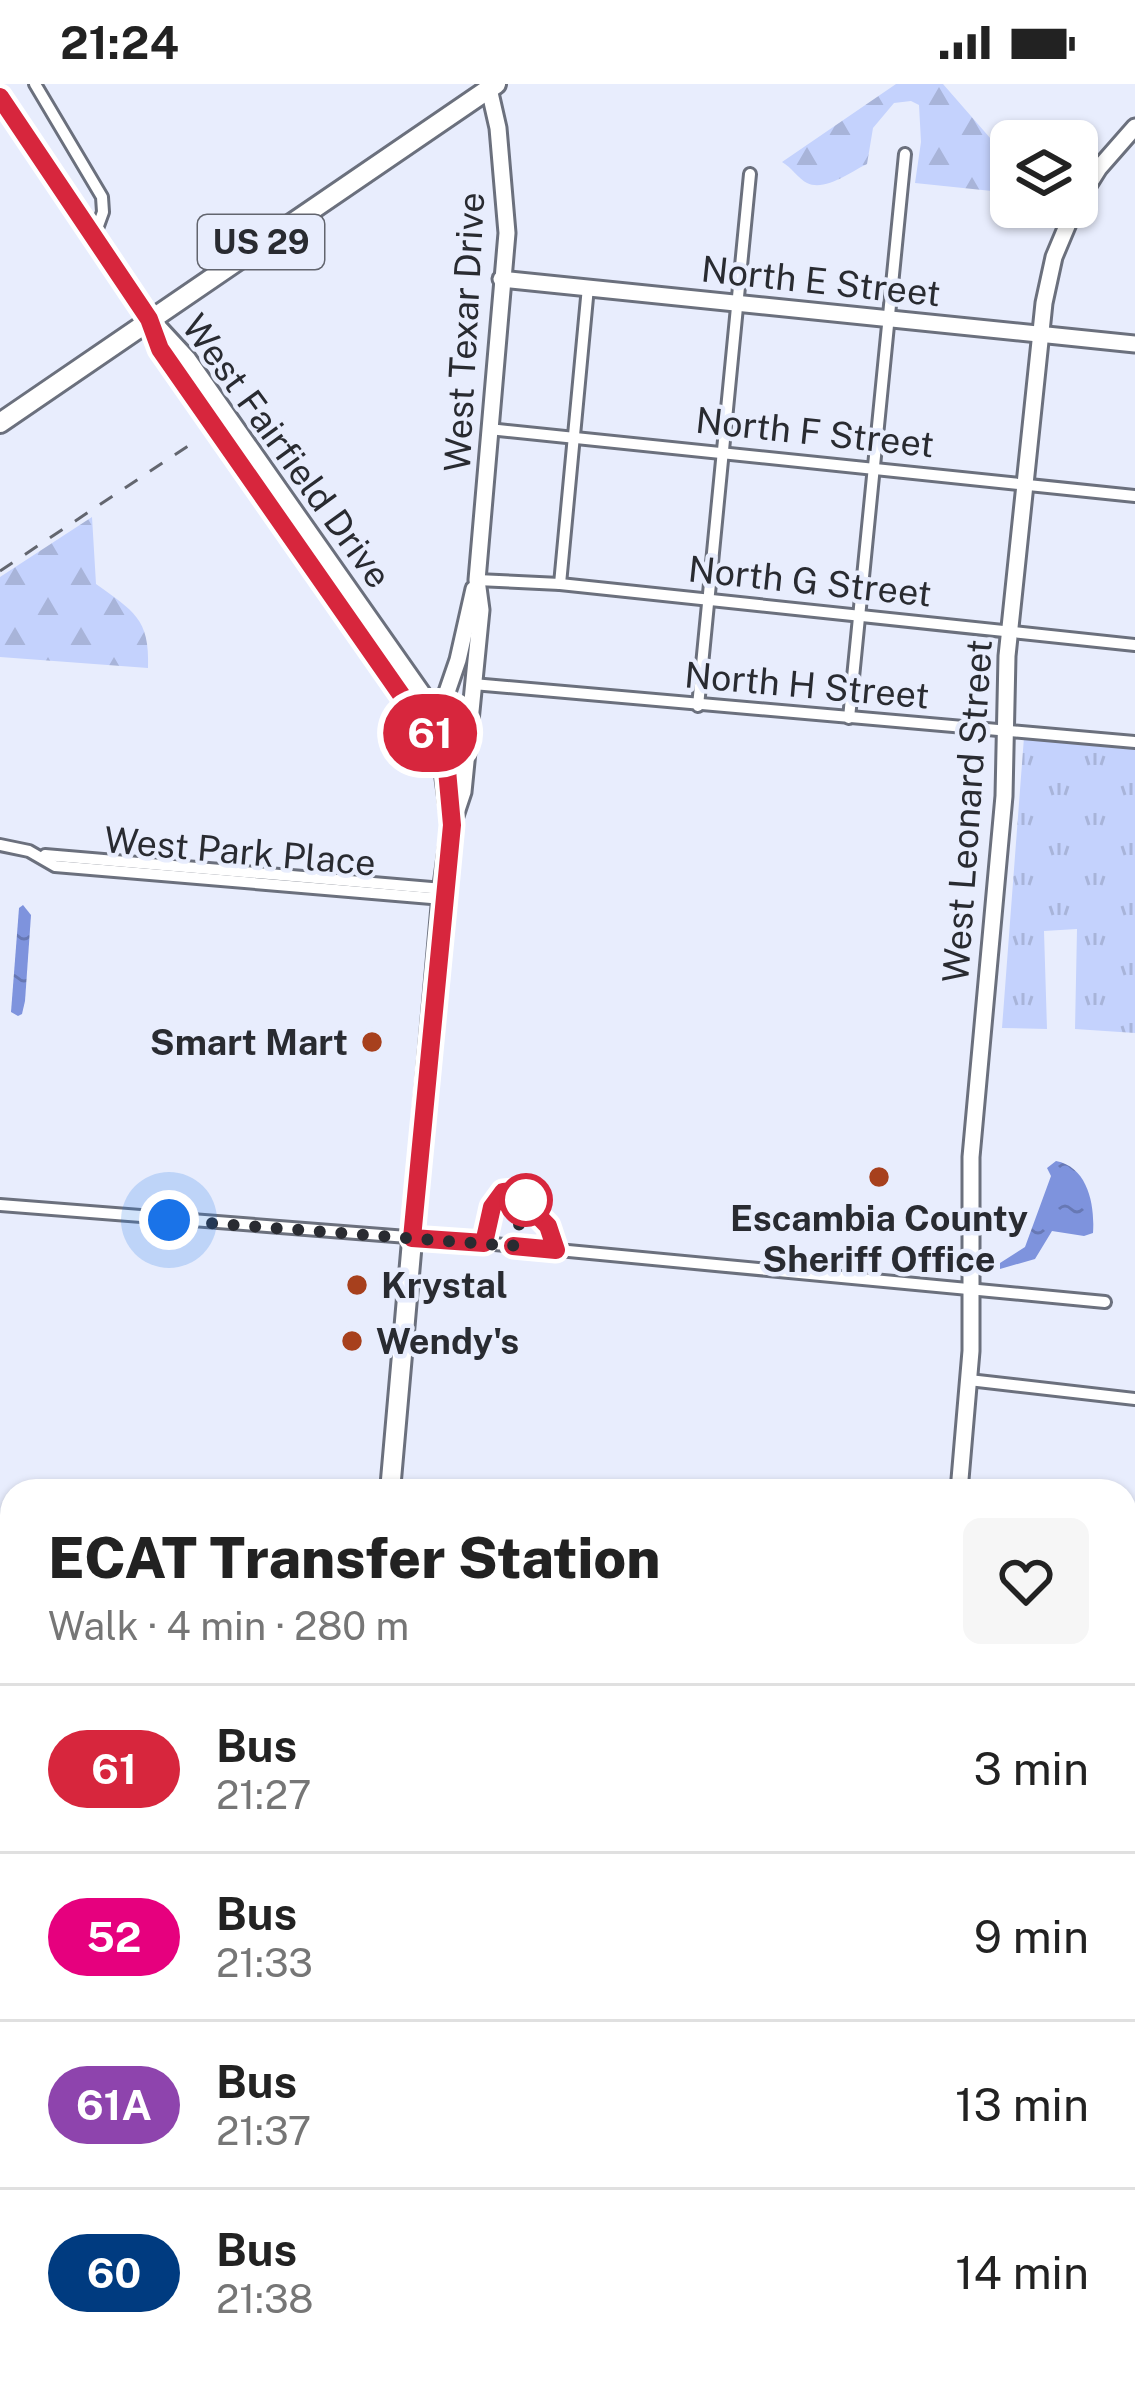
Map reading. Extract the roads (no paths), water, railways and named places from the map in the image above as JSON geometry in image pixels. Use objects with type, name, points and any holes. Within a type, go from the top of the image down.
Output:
[{"type":"main road","name":"US 29","points":[[0,422],[491,86]]},
{"type":"main road","points":[[0,97],[149,319]]},
{"type":"main road","name":"West Fairfield Drive","points":[[149,319],[186,359],[437,717]]},
{"type":"main road","name":"West Fairfield Drive","points":[[149,319],[160,349],[446,759],[452,825],[391,1479]]},
{"type":"main road","points":[[437,717],[446,759]]},
{"type":"street","points":[[35,84],[102,196],[103,212],[95,234]]},
{"type":"street","name":"West Texar Drive","points":[[432,737],[478,580],[506,208],[491,86]]},
{"type":"street","name":"West Leonard Street","points":[[1098,170],[1135,127]]},
{"type":"street","points":[[849,718],[905,154]]},
{"type":"street","points":[[698,706],[750,174]]},
{"type":"street","name":"West Leonard Street","points":[[960,1479],[969,1380],[971,1157],[1006,732],[1009,634],[1040,334],[1054,257],[1066,228]]},
{"type":"street","name":"North E Street","points":[[501,279],[1135,344]]},
{"type":"street","points":[[560,584],[588,287]]},
{"type":"street","name":"North F Street","points":[[489,429],[1135,496]]},
{"type":"street","name":"West Texar Drive","points":[[452,825],[463,792],[481,610],[478,580]]},
{"type":"street","name":"North G Street","points":[[478,580],[560,584],[1135,645]]},
{"type":"street","name":"North H Street","points":[[473,684],[1135,742]]},
{"type":"street","name":"West Park Place","points":[[0,845],[56,866],[443,894]]},
{"type":"street","points":[[0,1205],[1105,1302]]},
{"type":"street","points":[[969,1380],[1135,1399]]},
{"type":"water","points":[[23,905],[31,915],[25,1001],[18,1016],[11,1012],[19,908]]},
{"type":"water","points":[[1056,1161],[1082,1179],[1091,1199],[1093,1233],[1052,1231],[1035,1259],[1000,1269],[1000,1263],[1025,1247],[1051,1176],[1047,1168]]},
{"type":"railway","points":[[0,571],[194,442]]},
{"type":"place","name":"Smart Mart","points":[[372,1042]]},
{"type":"place","name":"Escambia County Sheriff Office","points":[[879,1177]]},
{"type":"place","name":"Krystal","points":[[357,1285]]},
{"type":"place","name":"Wendy's","points":[[352,1341]]}]
